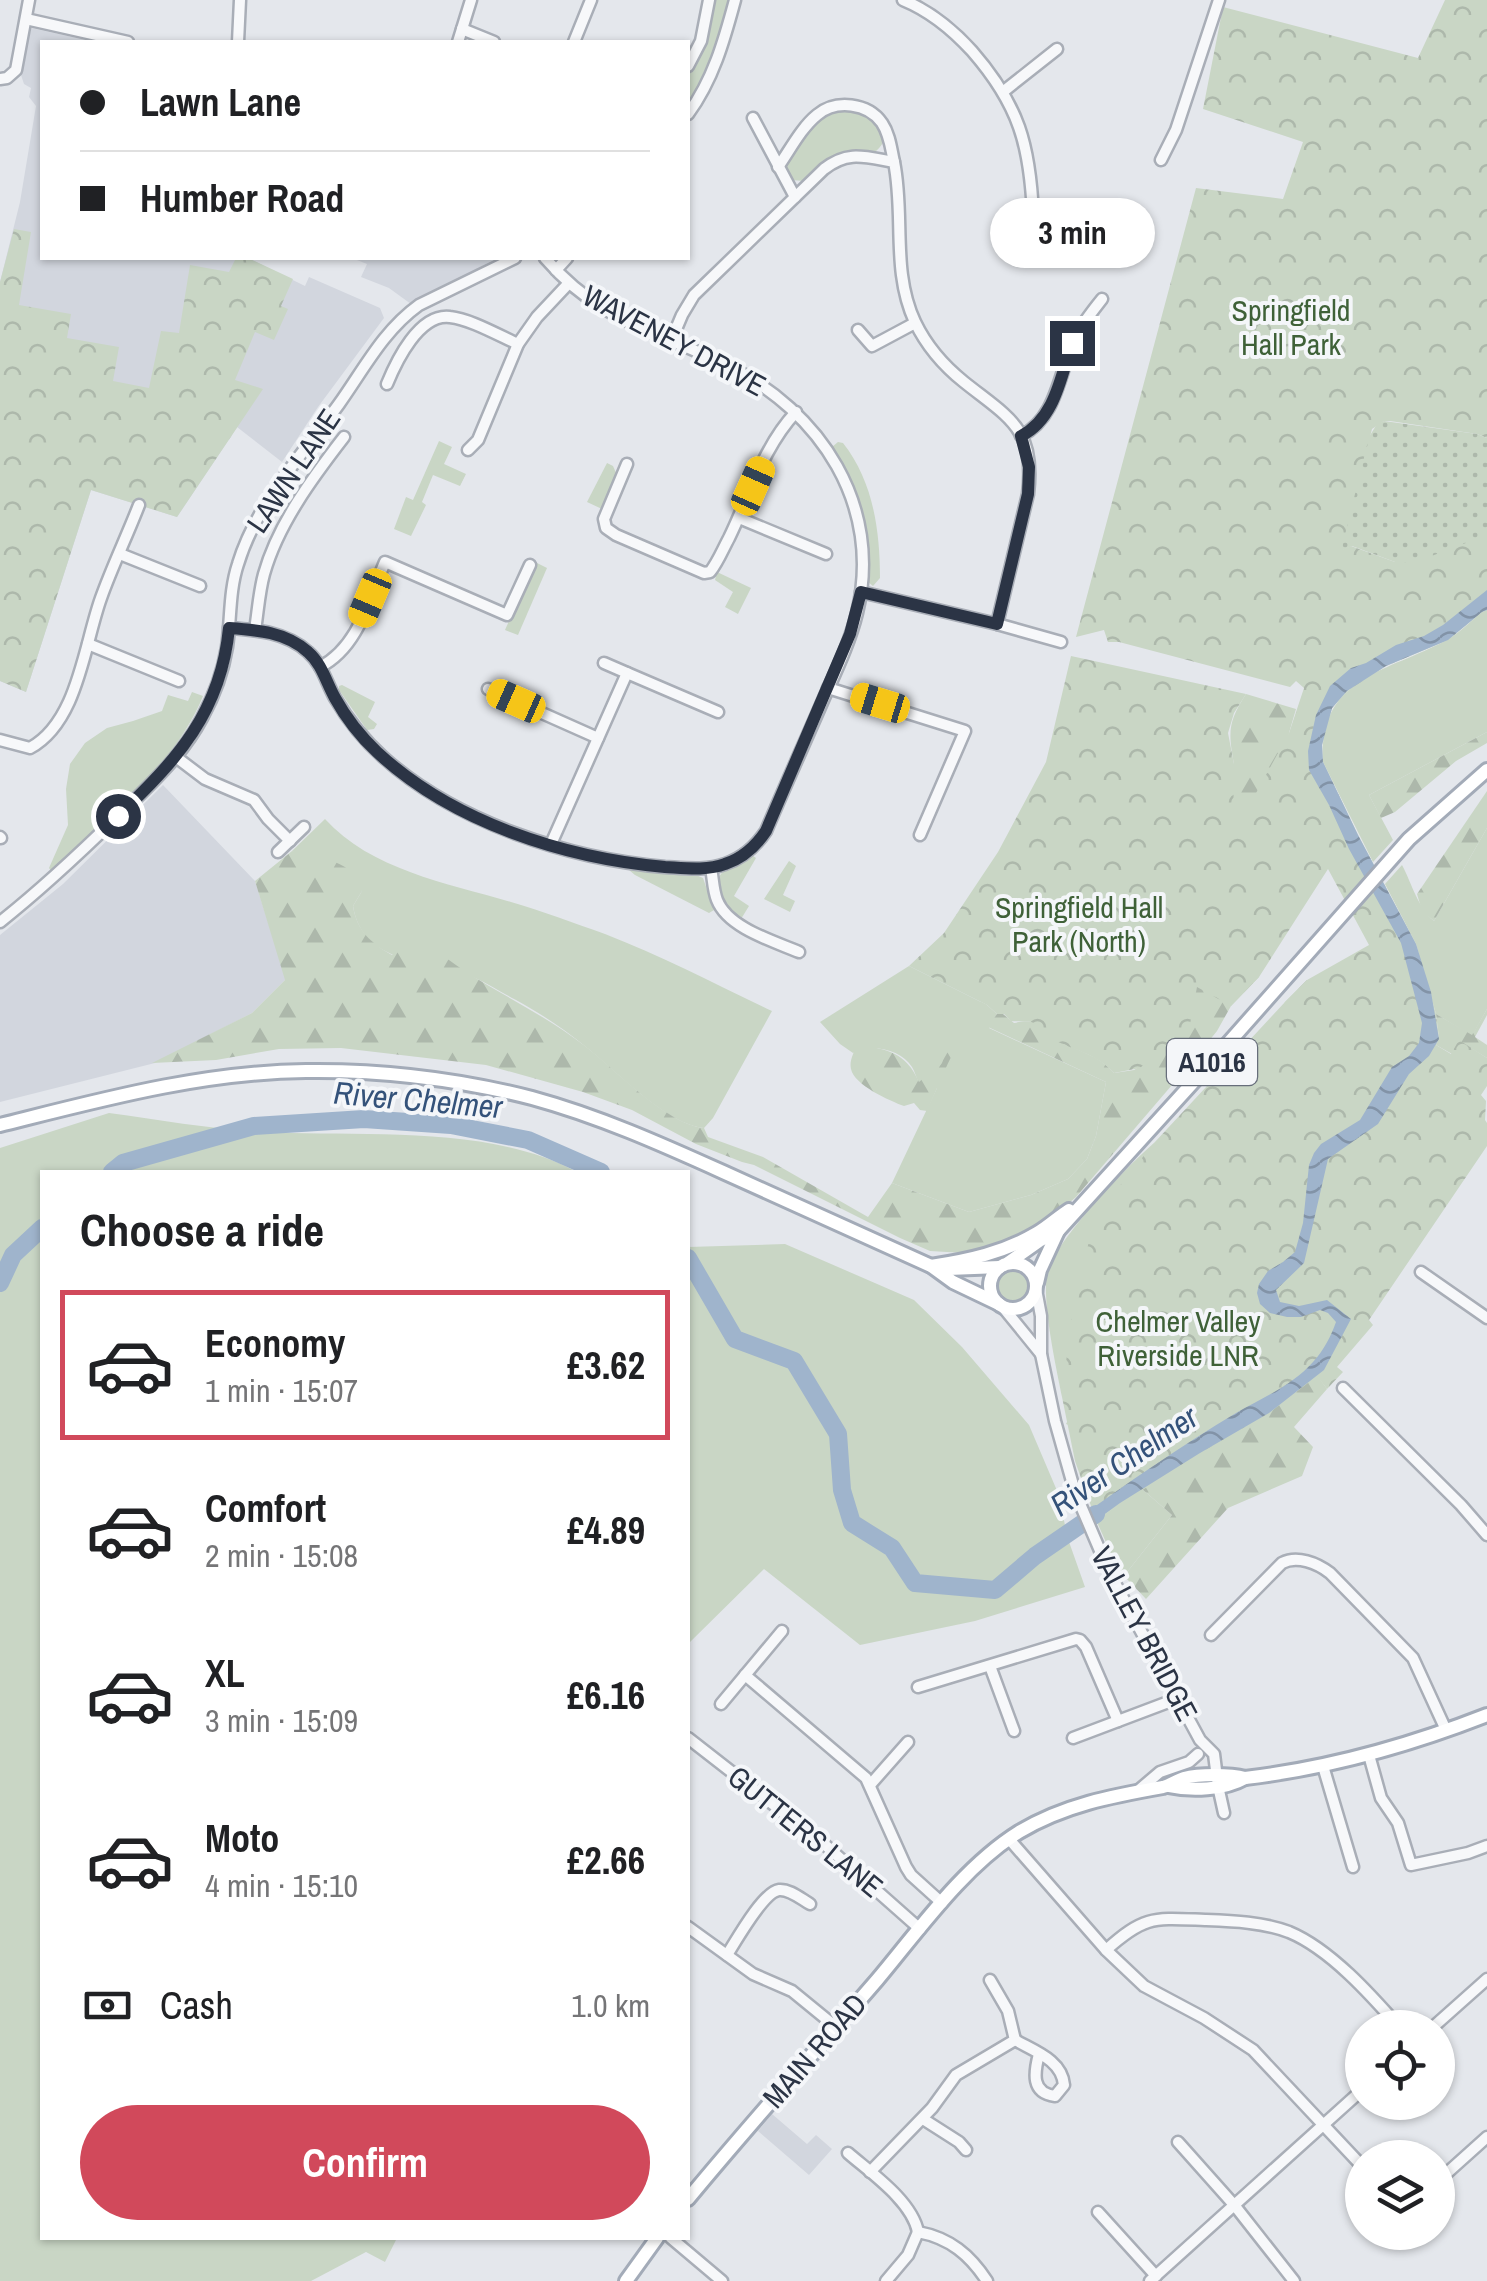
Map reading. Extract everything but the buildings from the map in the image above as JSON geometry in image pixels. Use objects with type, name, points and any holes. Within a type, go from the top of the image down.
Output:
[{"type":"main road","name":"A1016","points":[[1036,1287],[1058,1231],[1409,839],[1487,770]]},
{"type":"main road","points":[[0,1125],[141,1091],[248,1075],[304,1070],[420,1076],[476,1085],[592,1117],[930,1266],[1001,1305],[1015,1309],[1025,1306],[1034,1296],[1034,1275],[1018,1263],[968,1270],[930,1266]]},
{"type":"main road","name":"A1016","points":[[930,1266],[974,1260],[1019,1243],[1085,1202]]},
{"type":"main road","name":"A1016","points":[[1004,1265],[1058,1231]]},
{"type":"main road","points":[[1001,1305],[992,1294],[990,1283],[1004,1265]]},
{"type":"main road","name":"MAIN ROAD","points":[[690,2197],[942,1903],[977,1864],[1009,1839],[1064,1810],[1140,1789],[1168,1786],[1184,1778],[1244,1778],[1324,1766],[1369,1756],[1487,1715]]},
{"type":"main road","points":[[626,2281],[656,2240]]},
{"type":"street","points":[[0,79],[16,70],[29,0]]},
{"type":"street","points":[[238,40],[240,0]]},
{"type":"street","points":[[459,40],[471,0]]},
{"type":"street","points":[[575,40],[591,0]]},
{"type":"street","points":[[690,62],[701,41],[709,0]]},
{"type":"street","points":[[690,111],[714,68],[735,0]]},
{"type":"street","points":[[1161,160],[1176,130],[1219,0]]},
{"type":"street","points":[[909,1],[955,34],[1004,91],[1024,140],[1032,176],[1033,215]]},
{"type":"street","points":[[26,19],[119,40]]},
{"type":"street","points":[[462,29],[489,40]]},
{"type":"street","points":[[1004,91],[1057,49]]},
{"type":"street","points":[[778,167],[815,116],[830,108],[847,105],[869,111],[883,125],[898,191],[900,265],[915,323],[940,360],[1005,413],[1021,436],[1029,467],[1028,494],[997,624]]},
{"type":"street","points":[[753,118],[795,197]]},
{"type":"street","points":[[671,341],[694,295],[824,169],[841,158],[860,156],[894,162]]},
{"type":"street","name":"LAWN LANE","points":[[0,922],[56,877],[176,757],[196,730],[211,701],[224,660],[236,568],[252,529],[380,343],[405,314],[419,305],[511,260]]},
{"type":"street","name":"WAVENEY DRIVE","points":[[547,260],[568,284],[610,314],[743,374],[771,391],[825,445],[854,503],[862,548],[861,592],[850,634],[766,831],[747,852],[723,866],[711,868]]},
{"type":"street","points":[[556,270],[565,260]]},
{"type":"street","points":[[468,450],[478,440],[518,344],[568,284]]},
{"type":"street","points":[[1021,436],[1038,426],[1048,412],[1072,343],[1102,299]]},
{"type":"street","points":[[387,384],[408,344],[441,317],[456,319],[518,344]]},
{"type":"street","points":[[858,330],[872,346],[915,323]]},
{"type":"street","points":[[627,464],[604,519],[606,528],[704,573],[710,572],[772,444],[796,412]]},
{"type":"street","name":"LAWN LANE","points":[[255,630],[262,580],[275,545],[344,437]]},
{"type":"street","points":[[0,740],[30,748],[42,741],[61,717],[70,700],[99,603],[139,505]]},
{"type":"street","points":[[739,518],[826,554]]},
{"type":"street","points":[[120,554],[200,586]]},
{"type":"street","points":[[320,666],[337,657],[351,641],[385,562],[507,615],[530,565]]},
{"type":"street","points":[[861,592],[1061,642]]},
{"type":"street","points":[[229,628],[285,637],[307,651],[360,735],[405,776],[466,812],[514,832],[600,858],[711,868],[717,900],[733,922],[798,952]]},
{"type":"street","points":[[88,644],[179,681]]},
{"type":"street","points":[[604,663],[718,712]]},
{"type":"street","points":[[550,844],[627,673]]},
{"type":"street","points":[[488,688],[598,738]]},
{"type":"street","points":[[828,688],[965,731],[920,835]]},
{"type":"street","points":[[176,757],[217,785],[248,796],[290,840]]},
{"type":"street","points":[[278,852],[304,827]]},
{"type":"street","points":[[1421,1272],[1487,1318]]},
{"type":"street","name":"VALLEY BRIDGE","points":[[1036,1287],[1041,1354],[1066,1463],[1092,1536],[1200,1740],[1214,1754],[1214,1779]]},
{"type":"street","name":"VALLEY BRIDGE","points":[[1001,1305],[1041,1354]]},
{"type":"street","points":[[1344,1388],[1487,1535]]},
{"type":"street","points":[[1211,1634],[1282,1563],[1295,1559],[1318,1565],[1413,1658],[1446,1730]]},
{"type":"street","points":[[722,1704],[782,1631]]},
{"type":"street","points":[[918,1687],[1072,1639],[1080,1640],[1118,1721]]},
{"type":"street","points":[[990,1666],[1014,1730]]},
{"type":"street","points":[[746,1675],[860,1773],[870,1785],[911,1876],[942,1903]]},
{"type":"street","points":[[1073,1738],[1179,1698]]},
{"type":"street","name":"GUTTERS LANE","points":[[690,1740],[810,1832],[920,1928]]},
{"type":"street","name":"VALLEY BRIDGE","points":[[1200,1740],[1198,1754],[1214,1779]]},
{"type":"street","points":[[870,1785],[908,1742]]},
{"type":"street","points":[[1140,1789],[1160,1772],[1189,1762],[1198,1754]]},
{"type":"street","points":[[1369,1756],[1411,1865],[1487,1846]]},
{"type":"street","points":[[1324,1766],[1353,1867]]},
{"type":"street","points":[[1214,1779],[1224,1813]]},
{"type":"street","points":[[1009,1839],[1106,1950],[1144,1986],[1254,2050],[1345,2147]]},
{"type":"street","points":[[727,1955],[764,1900],[774,1892],[790,1892],[810,1904]]},
{"type":"street","points":[[1106,1950],[1138,1924],[1158,1920],[1216,1920],[1278,1929],[1301,1938],[1346,1971],[1383,2010]]},
{"type":"street","points":[[690,1927],[753,1974],[792,1991],[836,2027]]},
{"type":"street","points":[[1452,2010],[1487,1979]]},
{"type":"street","points":[[990,1980],[1008,2010],[1015,2040],[1039,2054]]},
{"type":"street","points":[[870,2172],[923,2119],[956,2075],[1015,2040]]},
{"type":"street","points":[[1098,2212],[1153,2278],[1345,2105]]},
{"type":"street","points":[[923,2119],[966,2150]]},
{"type":"street","points":[[1455,2166],[1487,2137]]},
{"type":"street","points":[[1178,2142],[1294,2281]]},
{"type":"street","points":[[848,2153],[905,2205],[916,2224],[918,2232],[908,2255],[886,2281]]},
{"type":"street","points":[[918,2232],[939,2236],[957,2247],[988,2281]]},
{"type":"street","points":[[673,2240],[722,2281]]},
{"type":"shaded area","points":[[31,28],[86,40],[40,40],[40,260],[252,260],[305,286],[309,277],[380,308],[384,318],[282,462],[237,427],[177,517],[91,490],[26,692],[0,681],[0,282],[20,202],[36,106],[29,97],[31,88],[24,84],[21,75]]},
{"type":"shaded area","points":[[357,260],[493,260],[411,304],[389,288],[361,277],[367,264]]},
{"type":"shaded area","points":[[163,785],[255,881],[286,979],[252,1013],[155,1063],[0,1102],[0,935],[63,884]]},
{"type":"shaded area","points":[[772,2114],[807,2144],[816,2135],[832,2149],[809,2175],[758,2131]]},
{"type":"green space","points":[[715,0],[729,0],[706,73],[690,101],[690,71],[708,35]]},
{"type":"green space","points":[[1445,0],[1487,0],[1487,438],[1390,421],[1372,429],[1342,550],[1351,546],[1395,562],[1487,534],[1487,610],[1448,640],[1386,666],[1347,691],[1332,708],[1322,745],[1323,762],[1416,944],[1436,1014],[1436,1045],[1451,1054],[1459,1040],[1487,1058],[1487,1086],[1481,1095],[1486,1101],[1487,1146],[1369,1320],[1373,1325],[1337,1367],[1343,1372],[1327,1389],[1317,1376],[1269,1413],[1096,1520],[1075,1461],[1062,1397],[1071,1320],[1092,1233],[1107,1202],[1154,1143],[1285,1002],[1307,980],[1369,945],[1328,869],[1259,977],[1231,1006],[1197,987],[1190,1024],[1140,1068],[1114,1073],[1092,1057],[1052,1039],[1037,1024],[1011,1021],[909,966],[944,933],[998,852],[1046,762],[1071,656],[1246,694],[1228,733],[1234,764],[1233,835],[1289,733],[1304,688],[1296,681],[1290,687],[1108,642],[1104,630],[1076,637],[1196,188],[1283,199],[1303,142],[1203,109],[1223,7],[1418,58]]},
{"type":"green space","points":[[841,109],[876,123],[882,129],[882,144],[875,152],[836,156],[804,181],[791,180],[785,168],[803,139],[815,124]]},
{"type":"green space","points":[[14,229],[31,232],[19,305],[71,314],[67,338],[119,347],[113,381],[149,388],[161,331],[179,333],[190,265],[229,272],[235,260],[252,260],[293,279],[281,306],[288,309],[274,340],[255,332],[235,380],[263,389],[177,517],[91,490],[26,692],[0,681],[0,282]]},
{"type":"green space","points":[[1384,421],[1487,438],[1487,535],[1413,563],[1395,562],[1352,546],[1341,551],[1369,437],[1377,424]]},
{"type":"green space","points":[[439,441],[452,447],[444,464],[466,474],[460,486],[433,475],[422,502],[426,505],[411,536],[394,529],[406,497],[413,500]]},
{"type":"green space","points":[[838,442],[853,458],[873,507],[880,578],[873,586],[867,581],[865,523],[854,489],[832,447]]},
{"type":"green space","points":[[607,463],[617,475],[602,509],[587,502]]},
{"type":"green space","points":[[535,562],[547,568],[518,635],[505,630]]},
{"type":"green space","points":[[717,572],[751,588],[738,614],[725,607],[733,592],[715,580]]},
{"type":"green space","points":[[1487,610],[1487,732],[1369,795],[1393,840],[1373,862],[1323,762],[1324,734],[1332,712],[1360,681],[1445,641]]},
{"type":"green space","points":[[342,685],[375,702],[368,717],[377,724],[374,729],[367,730],[339,690]]},
{"type":"green space","points":[[192,692],[203,696],[158,768],[53,873],[49,868],[68,825],[66,789],[70,764],[85,743],[107,728],[162,711],[168,695],[188,701]]},
{"type":"green space","points":[[1246,694],[1296,709],[1289,733],[1259,977],[1076,1197],[1043,1226],[1001,1245],[964,1253],[930,1251],[754,1165],[696,1144],[632,1110],[486,1065],[341,1048],[279,1049],[216,1060],[152,1063],[252,1013],[285,980],[255,881],[292,851],[324,858],[353,873],[362,891],[353,906],[358,923],[371,941],[384,950],[392,955],[405,946],[440,955],[572,1036],[674,1117],[704,1128],[708,1137],[763,1157],[868,1217],[892,1183],[969,1212],[1031,1195],[1068,1179],[1087,1159],[1096,1136],[1106,1082],[988,1027],[997,1014],[1003,1014],[1014,1023],[1038,1024],[1114,1073],[1142,1065],[1234,764],[1231,728]]},
{"type":"green space","points":[[1487,732],[1487,743],[1456,761],[1395,812],[1381,818],[1369,795]]},
{"type":"green space","points":[[1487,791],[1487,828],[1434,921],[1422,911],[1417,894]]},
{"type":"green space","points":[[325,819],[364,851],[387,863],[605,934],[772,1011],[713,1118],[704,1128],[674,1117],[569,1034],[475,978],[384,951],[359,926],[353,906],[362,891],[292,851]]},
{"type":"green space","points":[[1487,828],[1487,1009],[1472,1036],[1436,1014],[1416,944],[1385,884],[1402,865],[1419,903],[1434,921]]},
{"type":"green space","points":[[752,855],[756,858],[734,896],[749,906],[741,919],[719,890],[719,876]]},
{"type":"green space","points":[[789,861],[796,866],[783,895],[795,901],[790,912],[764,899]]},
{"type":"green space","points":[[629,870],[703,878],[714,910],[709,913]]},
{"type":"green space","points":[[909,966],[987,1005],[997,1014],[989,1028],[1106,1082],[1096,1136],[1087,1159],[1068,1179],[1031,1195],[969,1212],[892,1183],[937,1088],[919,1083],[907,1061],[893,1052],[868,1048],[853,1053],[820,1022]]},
{"type":"green space","name":"Chelmer Valley Riverside LNR","points":[[1307,980],[1317,1375],[1327,1389],[1294,1427],[1313,1447],[1302,1476],[1228,1508],[1146,1599],[1124,1576],[1172,1515],[1142,1489],[1180,1465],[1066,1424],[1285,1002]]},
{"type":"green space","points":[[981,1002],[987,1005],[985,1011],[966,1031],[927,1111],[914,1103],[904,1106],[882,1096],[854,1075],[851,1063],[857,1045],[894,1054],[908,1064],[919,1082],[925,1077],[930,1079],[942,1063],[955,1023]]},
{"type":"green space","points":[[1487,1009],[1475,1037],[1487,1045],[1487,1058],[1459,1041],[1452,1054],[1436,1045],[1436,1014],[1472,1035]]},
{"type":"green space","points":[[109,1113],[242,1131],[465,1140],[505,1146],[572,1170],[40,1170],[40,2240],[396,2240],[385,2262],[366,2252],[311,2281],[0,2281],[0,1148]]},
{"type":"green space","points":[[1154,1143],[1085,1398],[1062,1397],[1048,1318],[1046,1287],[1052,1260],[1110,1186]]},
{"type":"green space","points":[[785,1244],[914,1300],[962,1347],[1029,1425],[1058,1493],[1068,1539],[1085,1587],[975,1621],[860,1645],[764,1569],[690,1642],[690,1247]]},
{"type":"green space","points":[[1013,1270],[1025,1274],[1029,1286],[1025,1298],[1013,1302],[1001,1298],[997,1286],[1001,1274]]},
{"type":"green space","points":[[1142,1489],[1172,1515],[1124,1576],[1096,1520]]},
{"type":"water","points":[[1487,590],[1487,610],[1448,640],[1386,666],[1347,691],[1332,708],[1322,745],[1323,762],[1416,944],[1431,992],[1439,1039],[1429,1056],[1409,1074],[1378,1124],[1328,1159],[1304,1263],[1276,1290],[1280,1302],[1299,1306],[1327,1300],[1351,1319],[1324,1370],[1269,1413],[1120,1503],[1080,1532],[1075,1521],[1195,1438],[1296,1378],[1317,1357],[1332,1332],[1336,1322],[1320,1310],[1301,1317],[1270,1313],[1260,1304],[1259,1284],[1268,1271],[1295,1252],[1314,1153],[1321,1144],[1360,1120],[1392,1067],[1409,1056],[1419,1043],[1422,1023],[1401,943],[1309,770],[1308,751],[1316,715],[1330,686],[1351,668],[1443,625]]},
{"type":"waterway","name":"River Chelmer","points":[[114,1170],[123,1163],[254,1126],[364,1119],[451,1125],[528,1140],[596,1170]]},
{"type":"waterway","name":"River Chelmer","points":[[0,1283],[13,1255],[40,1230]]},
{"type":"waterway","name":"River Chelmer","points":[[690,1261],[735,1339],[794,1361],[838,1434],[842,1490],[852,1523],[892,1548],[915,1583],[995,1590],[1035,1556],[1096,1514]]},
{"type":"route","points":[[118,816],[176,757],[203,718],[217,686],[229,628],[270,632],[307,651],[360,735],[405,776],[466,812],[533,839],[605,859],[658,866],[723,866],[747,852],[766,831],[850,634],[861,592],[997,624],[1030,479],[1021,436],[1038,426],[1048,412],[1072,343]]},
{"type":"park label","name":"Springfield Hall Park","points":[[1291,328]]},
{"type":"park label","name":"Springfield Hall Park (North)","points":[[1079,925]]}]
